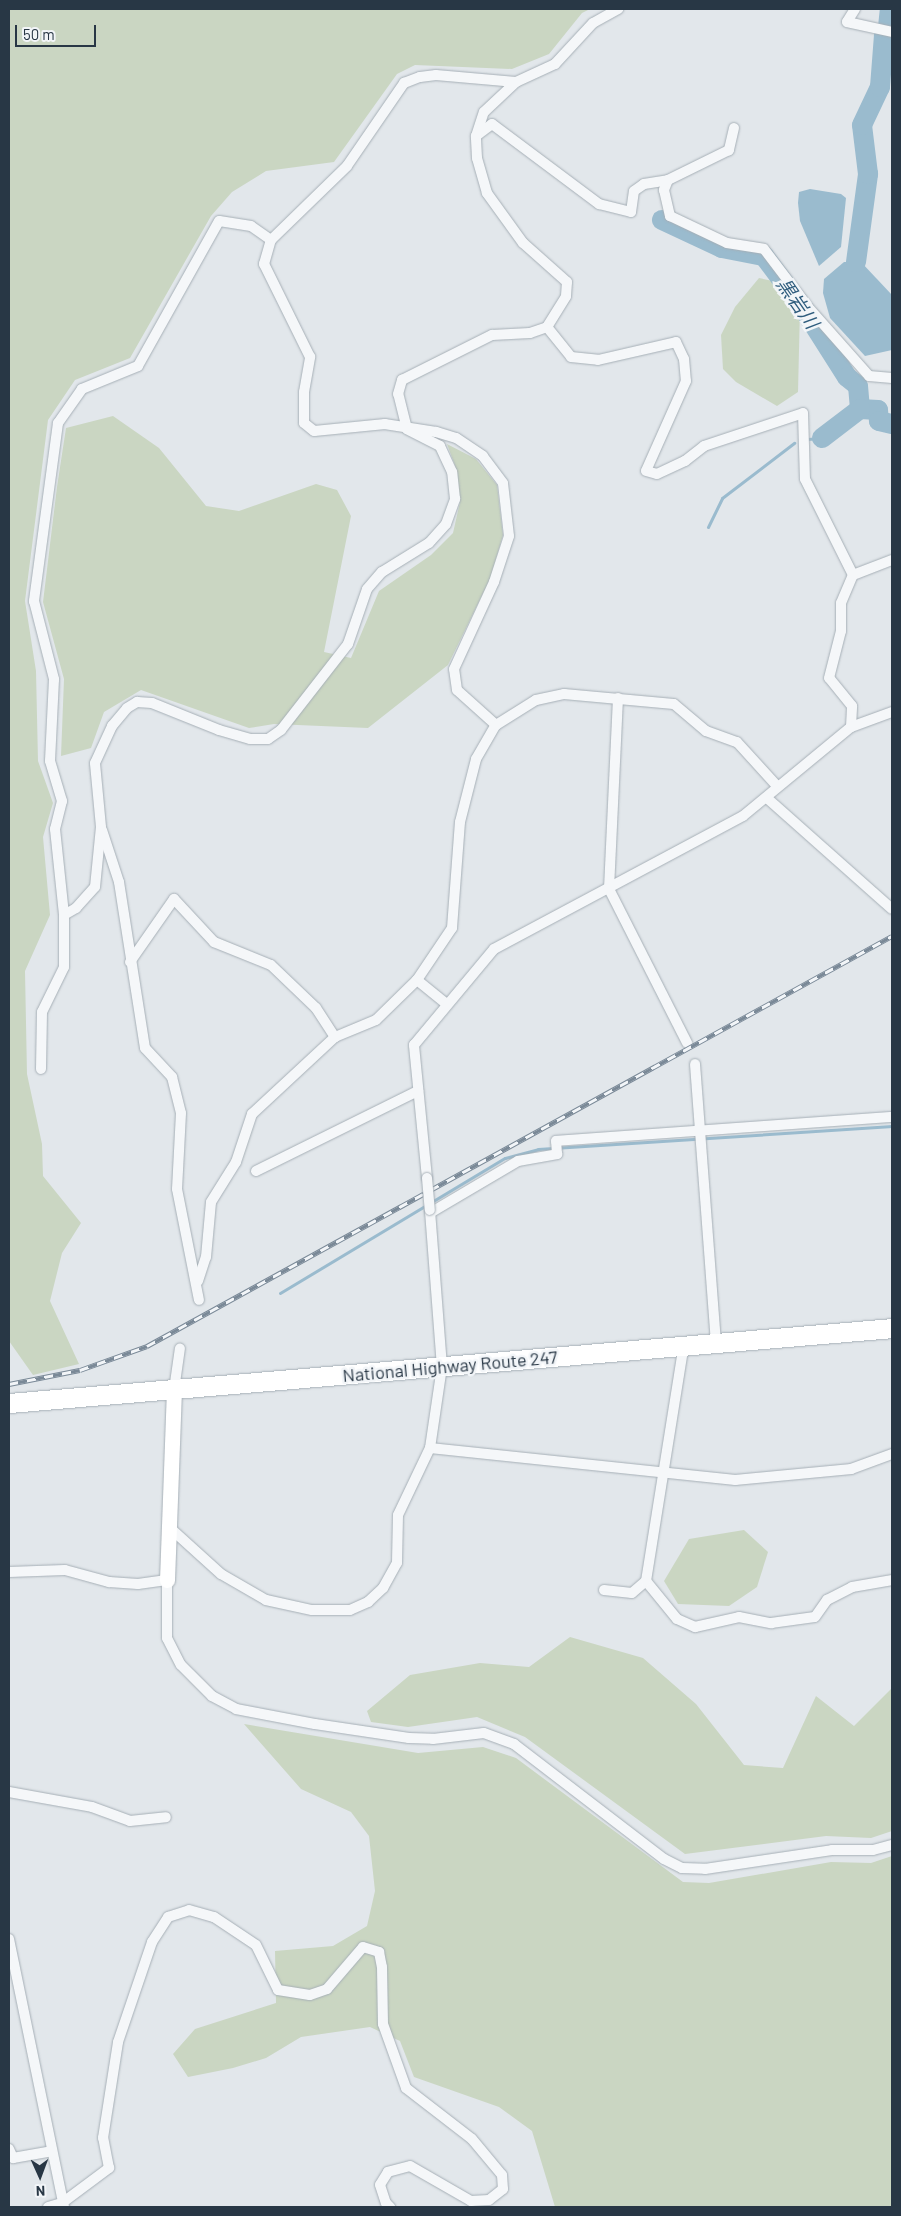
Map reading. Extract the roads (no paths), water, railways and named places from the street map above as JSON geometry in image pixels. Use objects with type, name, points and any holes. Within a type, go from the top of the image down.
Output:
[{"type":"highway","name":"National Highway Route 247","points":[[9,1404],[442,1367],[716,1341],[892,1328]]},
{"type":"street","points":[[64,914],[76,908],[94,886],[101,827],[95,763],[112,726],[127,708],[137,702],[152,703],[219,730],[250,740],[268,739],[281,730],[348,644],[367,589],[382,572],[429,543],[446,524],[455,499],[452,472],[440,446],[407,429],[398,394],[402,380],[492,335],[530,333],[546,327],[566,296],[567,282],[523,243],[487,193],[477,158],[476,136],[484,112],[516,82],[555,64],[593,23],[618,9]]},
{"type":"street","points":[[855,9],[847,22],[892,32]]},
{"type":"street","points":[[496,725],[457,690],[454,669],[494,582],[509,536],[503,484],[483,456],[456,438],[385,424],[314,431],[304,423],[304,392],[310,357],[264,264],[271,240],[347,166],[404,83],[420,77],[436,75],[516,82]]},
{"type":"street","points":[[476,136],[492,124],[599,204],[630,212],[634,191],[644,184],[668,180],[729,150],[734,128]]},
{"type":"street","points":[[668,180],[664,190],[670,216],[727,243],[764,249],[808,307],[869,376],[892,378]]},
{"type":"street","points":[[41,1069],[42,1012],[64,967],[64,914],[55,830],[62,801],[50,761],[54,679],[34,601],[58,423],[82,389],[138,366],[218,221],[251,226],[271,240]]},
{"type":"street","points":[[546,327],[571,357],[598,360],[676,342],[684,359],[686,381],[646,471],[657,474],[685,461],[704,446],[802,413],[805,479],[853,575]]},
{"type":"street","points":[[851,727],[852,706],[829,678],[841,630],[841,603],[853,575],[892,560]]},
{"type":"street","points":[[198,1282],[206,1257],[211,1202],[236,1162],[252,1114],[335,1037],[376,1020],[417,980],[452,928],[460,822],[476,759],[496,725],[536,700],[555,696],[618,698],[674,704],[706,730],[737,742],[777,786]]},
{"type":"street","points":[[618,698],[609,889],[686,1043]]},
{"type":"street","points":[[169,1527],[227,1578],[266,1600],[312,1610],[350,1610],[368,1602],[383,1588],[397,1563],[398,1515],[430,1448],[442,1367],[430,1211],[414,1045],[494,949],[743,816],[766,798],[777,786],[851,727],[892,712]]},
{"type":"street","points":[[766,798],[892,909]]},
{"type":"street","points":[[101,827],[119,882],[130,962],[145,1048],[172,1077],[181,1113],[177,1189],[198,1282],[199,1300]]},
{"type":"street","points":[[130,962],[174,899],[214,942],[271,965],[316,1008],[335,1037]]},
{"type":"street","points":[[417,980],[447,1004]]},
{"type":"street","points":[[695,1064],[716,1341]]},
{"type":"street","points":[[256,1170],[418,1091]]},
{"type":"street","points":[[430,1211],[518,1161],[557,1154],[556,1141],[892,1117]]},
{"type":"street","points":[[604,1590],[632,1593],[646,1581],[684,1344]]},
{"type":"street","points":[[180,1348],[174,1390],[166,1638],[181,1665],[212,1696],[236,1709],[409,1738],[484,1733],[514,1744],[664,1859],[682,1868],[705,1869],[832,1850],[873,1850],[892,1845]]},
{"type":"street","points":[[430,1448],[735,1480],[851,1469],[892,1454]]},
{"type":"street","points":[[9,1572],[65,1570],[109,1582],[138,1584],[168,1580]]},
{"type":"street","points":[[646,1581],[677,1619],[695,1627],[739,1617],[771,1623],[815,1617],[827,1600],[852,1587],[892,1580]]},
{"type":"street","points":[[9,1792],[92,1807],[130,1821],[166,1817]]},
{"type":"street","points":[[48,2207],[63,2205],[108,2168],[103,2138],[118,2042],[152,1942],[168,1917],[189,1910],[214,1917],[256,1945],[278,1990],[310,1995],[328,1988],[363,1947],[379,1952],[382,1967],[383,2024],[406,2088],[472,2139],[502,2175],[503,2188],[490,2200],[470,2202],[410,2166],[388,2172],[380,2185],[386,2203],[390,2207]]},
{"type":"street","points":[[9,1939],[63,2205]]},
{"type":"street","points":[[9,2148],[13,2158],[51,2151]]},
{"type":"water","points":[[810,189],[841,194],[846,198],[841,247],[819,266],[800,221],[799,192]]},
{"type":"water","points":[[844,262],[861,262],[892,295],[892,350],[865,356],[830,318],[823,293],[824,279]]},
{"type":"waterway","points":[[888,27],[890,9]]},
{"type":"waterway","points":[[856,262],[868,174],[862,125],[880,87],[884,35]]},
{"type":"waterway","name":"黒岩川","points":[[662,220],[722,248],[764,256],[805,311],[847,377],[858,386],[860,409],[878,410],[879,421],[892,424]]},
{"type":"waterway","points":[[822,438],[860,409]]},
{"type":"waterway","points":[[807,439],[822,438]]},
{"type":"waterway","points":[[708,527],[722,498],[794,443]]},
{"type":"waterway","points":[[280,1293],[505,1158],[538,1149],[892,1126]]},
{"type":"railway","points":[[9,1384],[80,1370],[147,1346],[892,936]]}]
